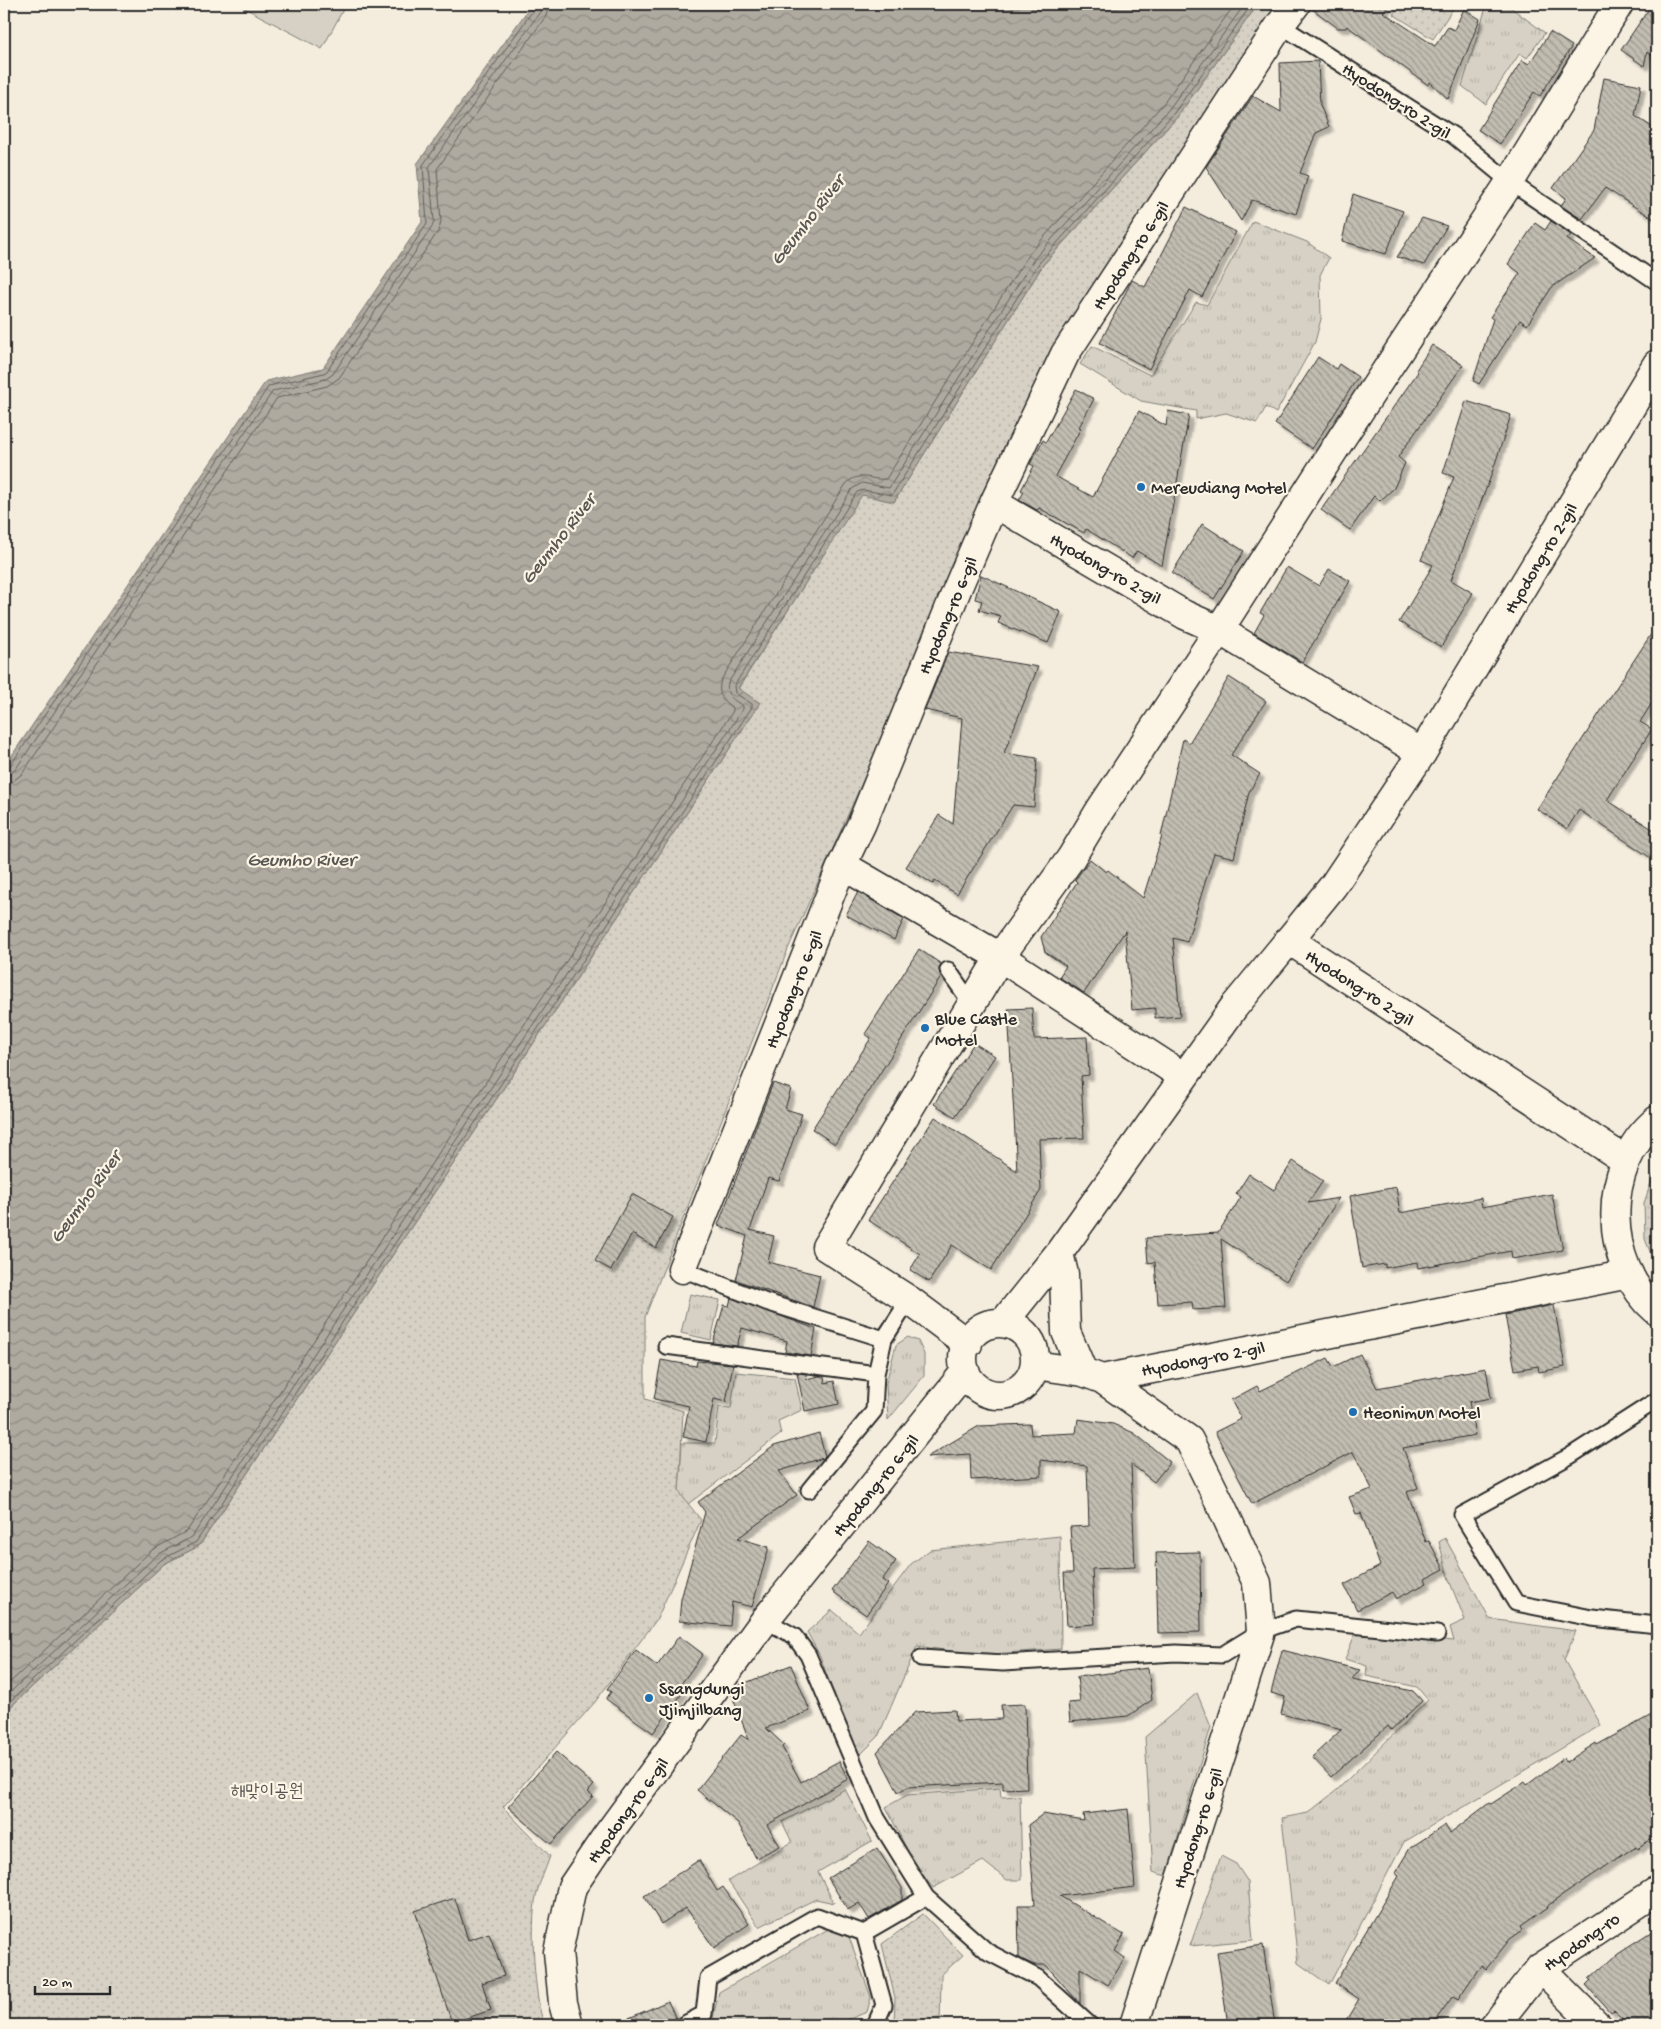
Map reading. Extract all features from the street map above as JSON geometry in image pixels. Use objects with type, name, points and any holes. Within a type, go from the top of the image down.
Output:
[{"type":"street","points":[[968,1344],[909,1300],[826,1247],[1000,957],[1071,858],[1341,439],[1510,182],[1619,4]]},
{"type":"street","name":"Hyodong-ro 6-gil","points":[[682,1269],[842,865],[862,824],[954,596],[994,503],[1065,354],[1288,14]]},
{"type":"street","name":"Hyodong-ro 2-gil","points":[[1625,1160],[1288,940],[1333,886],[1422,753],[1657,364]]},
{"type":"street","name":"Hyodong-ro 2-gil","points":[[994,503],[1185,615],[1219,630],[1422,753]]},
{"type":"street","points":[[842,865],[1000,957],[1184,1077]]},
{"type":"street","points":[[1003,1323],[1059,1253],[1234,1007],[1288,940]]},
{"type":"street","points":[[1657,1120],[1651,1125],[1625,1160],[1615,1215],[1618,1246],[1629,1274],[1649,1304],[1657,1311]]},
{"type":"street","points":[[1059,1253],[1064,1274],[1066,1332],[1092,1375]]},
{"type":"street","name":"Hyodong-ro 2-gil","points":[[1092,1375],[1629,1274]]},
{"type":"street","points":[[1003,1323],[1015,1326],[1032,1342],[1035,1366],[1031,1377],[1024,1386],[1014,1393],[1003,1396],[991,1395],[980,1390],[971,1382],[965,1372],[963,1361],[970,1337],[979,1329],[990,1324],[1003,1323]]},
{"type":"street","name":"Hyodong-ro 6-gil","points":[[1035,1366],[1092,1375],[1189,1440],[1257,1583],[1261,1630],[1134,2025]]},
{"type":"street","name":"Hyodong-ro 6-gil","points":[[569,2025],[563,2003],[558,1952],[572,1887],[605,1838],[765,1620],[965,1372]]},
{"type":"street","name":"Hyodong-ro","points":[[1495,2025],[1540,1968],[1657,1891]]},
{"type":"street","points":[[1540,1968],[1597,2025]]},
{"type":"lane","name":"Hyodong-ro 2-gil","points":[[1288,14],[1454,136],[1510,182],[1657,282]]},
{"type":"lane","points":[[948,970],[971,1004]]},
{"type":"lane","points":[[682,1269],[766,1302],[884,1340]]},
{"type":"lane","points":[[809,1490],[874,1411],[876,1374],[884,1340],[909,1300]]},
{"type":"lane","points":[[666,1346],[876,1374]]},
{"type":"lane","points":[[1657,1400],[1570,1456],[1462,1515],[1516,1603],[1592,1618],[1657,1625]]},
{"type":"lane","points":[[921,1658],[1003,1663],[1176,1654],[1222,1655],[1261,1630],[1296,1619],[1437,1634]]},
{"type":"lane","points":[[765,1620],[794,1636],[808,1655],[877,1818],[926,1897],[988,1952],[1038,1978],[1090,2025]]},
{"type":"lane","points":[[864,1933],[926,1897]]},
{"type":"lane","points":[[683,2025],[704,2014],[708,1978],[817,1916],[864,1933]]},
{"type":"lane","points":[[864,1933],[884,2005],[875,2025]]},
{"type":"green space","points":[[237,4],[346,4],[322,49]]},
{"type":"green space","name":"해맞이공원","points":[[1258,4],[1286,4],[1132,237],[945,597],[788,949],[645,1317],[645,1399],[683,1411],[679,1492],[701,1520],[657,1619],[595,1702],[503,1807],[550,1856],[536,1896],[533,1925],[535,1979],[544,2025],[4,2025],[4,1713],[164,1564],[199,1546],[760,703],[738,689],[862,494],[894,502],[1043,265],[1178,116]]},
{"type":"green space","points":[[1401,4],[1456,4],[1433,39],[1393,14]]},
{"type":"green space","points":[[1487,4],[1506,4],[1545,33],[1527,58],[1520,53],[1486,104],[1462,86]]},
{"type":"green space","points":[[1253,221],[1307,242],[1329,258],[1320,275],[1321,319],[1315,342],[1276,413],[1266,407],[1257,423],[1226,413],[1196,419],[1196,411],[1141,401],[1080,364],[1092,346],[1150,375],[1196,302],[1207,305]]},
{"type":"green space","points":[[1657,1165],[1657,1269],[1645,1239],[1644,1203]]},
{"type":"green space","points":[[690,1294],[720,1300],[711,1340],[681,1333]]},
{"type":"green space","points":[[908,1337],[918,1341],[924,1354],[924,1376],[888,1420],[886,1383],[896,1345]]},
{"type":"green space","points":[[736,1372],[795,1378],[802,1410],[778,1421],[781,1434],[688,1504],[679,1492],[682,1443],[715,1443],[719,1407],[731,1408]]},
{"type":"green space","points":[[1060,1536],[1061,1649],[978,1655],[917,1646],[878,1737],[857,1758],[820,1656],[807,1632],[832,1610],[859,1633],[911,1564],[930,1550]]},
{"type":"green space","points":[[1445,1538],[1490,1619],[1576,1631],[1564,1660],[1601,1725],[1404,1842],[1329,1985],[1298,1963],[1282,1818],[1308,1813],[1337,1790],[1428,1700],[1417,1687],[1366,1676],[1367,1666],[1345,1659],[1356,1632],[1454,1641],[1450,1627],[1465,1620],[1449,1580],[1439,1542]]},
{"type":"green space","points":[[1197,1693],[1211,1727],[1166,1876],[1153,1872],[1145,1737]]},
{"type":"green space","points":[[1000,1788],[1001,1797],[1020,1796],[1022,1880],[1007,1880],[983,1861],[933,1888],[913,1862],[886,1807],[907,1795]]},
{"type":"green space","points":[[845,1789],[872,1841],[818,1872],[834,1903],[816,1899],[759,1927],[728,1881],[792,1842],[782,1822]]},
{"type":"green space","points":[[1221,1856],[1236,1864],[1248,1882],[1253,1940],[1190,1946]]},
{"type":"green space","points":[[923,1914],[963,1955],[941,1975],[940,2025],[894,2025],[895,1998],[882,1944]]},
{"type":"green space","points":[[830,1928],[849,1937],[871,1997],[867,2012],[834,2025],[705,2025],[712,2022],[719,1992]]},
{"type":"water","name":"Geumho River","points":[[532,4],[1258,4],[1178,116],[1043,265],[894,502],[862,495],[738,688],[760,703],[199,1546],[164,1564],[4,1713],[4,767],[266,381],[323,368],[422,222],[417,164]]},
{"type":"building","points":[[1311,4],[1389,4],[1383,12],[1435,46],[1448,27],[1454,30],[1464,9],[1480,19],[1448,99],[1430,82],[1428,85],[1347,26],[1346,28],[1338,28],[1311,8]]},
{"type":"building","points":[[1652,4],[1657,4],[1657,59],[1647,52],[1644,66],[1621,50]]},
{"type":"building","points":[[1550,32],[1572,46],[1540,96],[1534,92],[1500,144],[1478,130],[1522,60],[1529,64]]},
{"type":"building","points":[[1318,61],[1320,105],[1329,127],[1316,133],[1300,173],[1308,176],[1296,214],[1252,200],[1241,221],[1206,167],[1253,96],[1281,112],[1280,63]]},
{"type":"building","points":[[1604,78],[1641,85],[1635,116],[1657,130],[1657,221],[1605,188],[1582,219],[1561,206],[1566,198],[1553,188],[1594,130]]},
{"type":"building","points":[[1353,194],[1403,211],[1386,254],[1342,241]]},
{"type":"building","points":[[1186,207],[1236,232],[1202,297],[1190,290],[1149,369],[1100,343],[1132,280],[1145,287]]},
{"type":"building","points":[[1422,218],[1447,226],[1424,265],[1397,257]]},
{"type":"building","points":[[1551,221],[1571,235],[1567,239],[1595,258],[1552,287],[1527,325],[1520,320],[1479,384],[1473,381],[1493,319],[1490,317],[1520,273],[1508,264],[1535,223],[1545,230]]},
{"type":"building","points":[[1432,345],[1463,365],[1398,457],[1405,463],[1394,488],[1380,501],[1374,496],[1350,530],[1321,510],[1418,372],[1416,370]]},
{"type":"building","points":[[1318,357],[1336,369],[1339,364],[1358,377],[1312,449],[1275,424]]},
{"type":"building","points":[[1076,389],[1094,399],[1079,427],[1081,428],[1055,476],[1093,497],[1139,411],[1166,426],[1168,411],[1189,415],[1162,566],[1137,551],[1132,558],[1086,529],[1084,533],[1039,508],[1037,510],[1019,500],[1024,492],[1021,490],[1034,466],[1030,464],[1043,440],[1046,442]]},
{"type":"building","points":[[1466,401],[1511,415],[1491,476],[1451,580],[1473,593],[1441,647],[1399,622],[1433,565],[1421,560],[1454,477],[1443,473]]},
{"type":"building","points":[[1202,524],[1244,551],[1214,599],[1172,573]]},
{"type":"building","points":[[1287,567],[1319,586],[1329,569],[1350,581],[1302,662],[1254,633],[1264,615],[1260,613]]},
{"type":"building","points":[[981,575],[1061,612],[1048,643],[998,623],[1001,616],[979,610],[982,601],[975,599]]},
{"type":"building","points":[[1657,625],[1657,695],[1640,722],[1652,729],[1607,800],[1657,832],[1657,862],[1579,810],[1567,829],[1537,809]]},
{"type":"building","points":[[948,652],[1038,667],[1004,753],[1037,758],[1034,807],[1013,805],[957,894],[935,881],[933,884],[906,867],[939,815],[953,824],[962,718],[925,710]]},
{"type":"building","points":[[1229,677],[1266,701],[1231,755],[1260,774],[1249,792],[1234,858],[1214,853],[1187,942],[1173,938],[1180,1016],[1155,1018],[1155,1008],[1132,1010],[1125,931],[1084,993],[1059,977],[1066,966],[1045,952],[1041,937],[1077,882],[1075,880],[1090,859],[1106,872],[1108,870],[1143,898],[1162,836],[1183,739],[1189,743]]},
{"type":"building","points":[[858,892],[904,919],[894,940],[846,915]]},
{"type":"building","points":[[919,949],[941,964],[939,970],[941,977],[835,1144],[812,1129],[871,1038],[865,1034]]},
{"type":"building","points":[[1032,1008],[1034,1039],[1087,1037],[1089,1075],[1081,1076],[1084,1138],[1039,1139],[1041,1190],[991,1270],[952,1245],[929,1282],[910,1270],[920,1254],[868,1220],[935,1117],[1017,1171],[1008,1009]]},
{"type":"building","points":[[974,1043],[995,1056],[955,1117],[934,1104]]},
{"type":"building","points":[[773,1083],[791,1089],[785,1109],[802,1114],[779,1181],[768,1178],[750,1230],[774,1236],[768,1262],[820,1275],[813,1307],[736,1280],[747,1236],[718,1225]]},
{"type":"building","points":[[1293,1161],[1323,1181],[1308,1203],[1339,1198],[1286,1281],[1221,1239],[1226,1308],[1193,1310],[1192,1302],[1158,1304],[1155,1262],[1148,1263],[1146,1238],[1218,1233],[1241,1197],[1236,1194],[1249,1174],[1274,1190]]},
{"type":"building","points":[[1396,1187],[1400,1213],[1481,1198],[1482,1207],[1552,1194],[1563,1250],[1512,1259],[1511,1251],[1418,1268],[1417,1262],[1385,1268],[1385,1264],[1362,1268],[1350,1196]]},
{"type":"building","points":[[632,1194],[673,1217],[656,1248],[632,1234],[611,1270],[595,1261]]},
{"type":"building","points":[[731,1298],[816,1329],[811,1356],[785,1352],[787,1341],[742,1328],[737,1346],[713,1343],[724,1305],[729,1306]]},
{"type":"building","points":[[1554,1305],[1565,1367],[1539,1372],[1538,1366],[1515,1370],[1505,1315]]},
{"type":"building","points":[[1360,1354],[1377,1388],[1486,1368],[1491,1398],[1469,1402],[1475,1435],[1403,1448],[1418,1488],[1407,1492],[1426,1542],[1429,1541],[1444,1569],[1425,1579],[1427,1583],[1396,1599],[1392,1592],[1357,1610],[1344,1585],[1380,1566],[1361,1513],[1356,1514],[1349,1497],[1372,1489],[1353,1452],[1252,1504],[1215,1432],[1241,1419],[1231,1400],[1257,1386],[1260,1391],[1328,1358],[1333,1367]]},
{"type":"building","points":[[661,1360],[696,1366],[697,1361],[733,1364],[726,1402],[714,1399],[706,1442],[683,1437],[689,1406],[654,1399]]},
{"type":"building","points":[[797,1373],[807,1374],[806,1379],[824,1376],[825,1383],[834,1381],[839,1404],[805,1411]]},
{"type":"building","points":[[1078,1419],[1113,1424],[1134,1433],[1170,1462],[1154,1482],[1131,1464],[1135,1567],[1092,1569],[1095,1624],[1067,1626],[1064,1573],[1073,1573],[1070,1527],[1089,1526],[1087,1466],[1041,1460],[1041,1476],[971,1480],[970,1454],[927,1457],[979,1426],[1030,1424],[1031,1435],[1076,1433]]},
{"type":"building","points":[[819,1433],[825,1456],[823,1458],[779,1471],[797,1495],[738,1538],[769,1547],[752,1607],[732,1602],[730,1626],[679,1621],[681,1599],[705,1512],[698,1502],[774,1446]]},
{"type":"building","points":[[869,1541],[896,1561],[882,1580],[888,1584],[866,1615],[832,1591]]},
{"type":"building","points":[[1200,1552],[1201,1632],[1158,1633],[1156,1553]]},
{"type":"building","points":[[679,1636],[703,1654],[678,1688],[683,1692],[653,1733],[606,1699],[611,1692],[607,1689],[636,1650],[657,1666]]},
{"type":"building","points":[[1282,1650],[1360,1670],[1352,1679],[1413,1691],[1422,1701],[1391,1730],[1388,1726],[1331,1777],[1312,1757],[1342,1729],[1281,1714],[1285,1697],[1271,1693]]},
{"type":"building","points":[[791,1665],[810,1711],[766,1728],[784,1745],[782,1747],[801,1782],[839,1761],[848,1779],[767,1825],[780,1846],[756,1858],[738,1823],[697,1790],[741,1735],[749,1740],[731,1693],[741,1690],[740,1685]]},
{"type":"building","points":[[1148,1668],[1152,1700],[1128,1716],[1070,1722],[1068,1703],[1080,1702],[1077,1677]]},
{"type":"building","points":[[1025,1704],[1027,1788],[1003,1789],[1003,1782],[908,1787],[898,1792],[877,1752],[915,1712],[955,1710],[956,1721],[1002,1719],[1001,1705]]},
{"type":"building","points":[[1657,1712],[1657,1836],[1637,1848],[1636,1846],[1547,1906],[1521,1926],[1523,1930],[1510,1939],[1486,1969],[1481,1965],[1458,1999],[1453,1996],[1432,2025],[1343,2025],[1359,1999],[1335,1983],[1399,1876],[1395,1873],[1410,1848],[1445,1825],[1450,1833],[1489,1803],[1491,1804],[1525,1782],[1527,1785],[1563,1758],[1566,1762],[1596,1743],[1597,1745]]},
{"type":"building","points":[[556,1752],[594,1785],[588,1792],[593,1796],[551,1844],[508,1807]]},
{"type":"building","points":[[1128,1809],[1135,1887],[1060,1896],[1124,1935],[1115,1951],[1125,1958],[1108,1985],[1080,1968],[1080,2004],[1046,1965],[1034,1965],[1019,1958],[1018,1905],[1035,1905],[1028,1825],[1043,1814],[1084,1821],[1083,1814]]},
{"type":"building","points":[[877,1848],[902,1888],[902,1900],[869,1919],[859,1903],[848,1910],[828,1878]]},
{"type":"building","points":[[699,1860],[717,1891],[723,1887],[749,1924],[714,1948],[686,1908],[661,1924],[644,1896]]},
{"type":"building","points":[[455,1898],[468,1940],[489,1933],[504,1976],[482,1983],[491,2010],[452,2023],[415,1911]]},
{"type":"building","points":[[1657,1928],[1657,2025],[1629,2025],[1613,2010],[1610,2012],[1586,1985],[1591,1980],[1589,1979],[1618,1953]]},
{"type":"building","points":[[1263,1945],[1275,2025],[1228,2025],[1217,1952]]},
{"type":"building","points":[[668,2001],[676,2019],[662,2025],[613,2025]]},
{"type":"place","name":"Mereudiang Motel","points":[[1141,487]]},
{"type":"place","name":"Blue Castle Motel","points":[[925,1028]]},
{"type":"place","name":"Heonimun Motel","points":[[1353,1412]]},
{"type":"place","name":"Ssangdungi Jjimjilbang","points":[[649,1698]]}]
